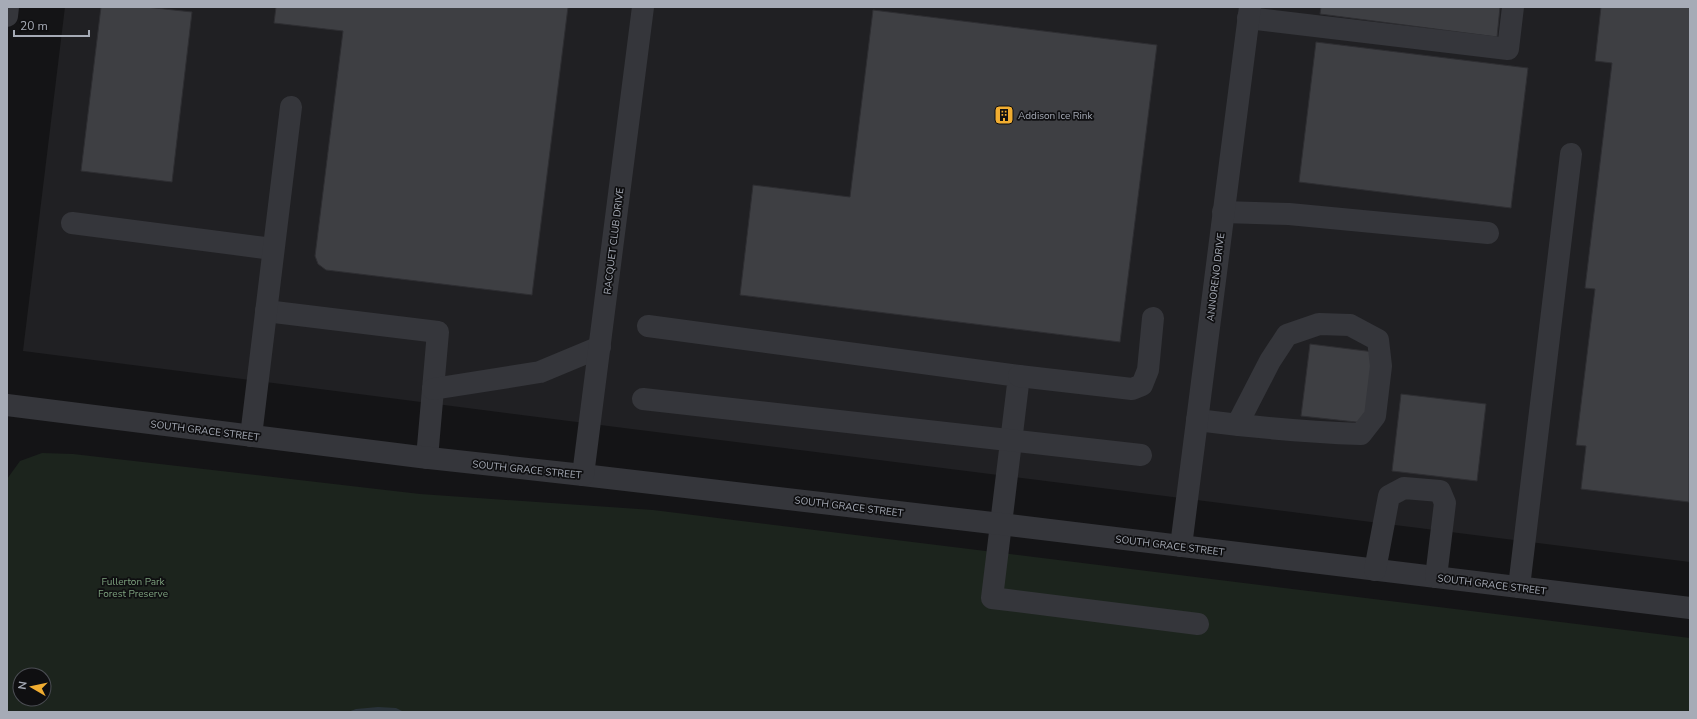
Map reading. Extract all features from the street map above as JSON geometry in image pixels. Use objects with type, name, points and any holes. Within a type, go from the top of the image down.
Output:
[{"type":"street","points":[[7,16],[8,7]]},
{"type":"street","name":"RACQUET CLUB DRIVE","points":[[583,475],[643,7]]},
{"type":"street","points":[[1249,13],[1508,49],[1513,7]]},
{"type":"street","name":"ANNORENO DRIVE","points":[[1181,546],[1249,13]]},
{"type":"street","points":[[251,436],[291,107]]},
{"type":"street","points":[[1519,587],[1571,154]]},
{"type":"street","points":[[1223,212],[1289,214],[1488,233]]},
{"type":"street","points":[[72,223],[274,249]]},
{"type":"street","points":[[266,311],[438,332],[426,458]]},
{"type":"street","points":[[648,326],[1019,376],[1132,389],[1142,385],[1148,370],[1153,318]]},
{"type":"street","points":[[1197,420],[1238,425],[1308,432],[1361,434],[1375,416],[1381,366],[1378,340],[1350,325],[1319,324],[1286,335],[1270,361],[1238,425]]},
{"type":"street","points":[[433,389],[540,372],[600,347]]},
{"type":"street","points":[[1019,376],[992,598],[1198,624]]},
{"type":"street","points":[[643,399],[1012,439],[1141,455]]},
{"type":"street","name":"SOUTH GRACE STREET","points":[[7,405],[426,458],[1001,524],[1690,608]]},
{"type":"street","points":[[1375,570],[1389,496],[1404,488],[1440,491],[1445,504],[1436,577]]},
{"type":"shaded area","points":[[65,7],[1690,7],[1690,562],[23,351]]},
{"type":"shaded area","points":[[378,707],[396,708],[404,712],[348,712],[356,709]]},
{"type":"green space","name":"Fullerton Park Forest Preserve","points":[[42,453],[73,454],[420,494],[653,510],[1690,638],[1690,712],[7,712],[7,479],[20,461]]},
{"type":"building","points":[[101,7],[146,7],[192,12],[172,182],[81,171]]},
{"type":"building","points":[[276,7],[568,7],[532,295],[326,270],[318,264],[315,256],[343,31],[274,23]]},
{"type":"building","points":[[1321,7],[1500,7],[1497,37],[1320,14]]},
{"type":"building","points":[[1601,7],[1690,7],[1689,502],[1581,489],[1586,446],[1576,445],[1595,289],[1585,288],[1612,63],[1595,61]]},
{"type":"building","name":"Addison Ice Rink","points":[[873,10],[1157,45],[1120,342],[740,295],[753,185],[850,197]]},
{"type":"building","points":[[1316,42],[1528,68],[1511,208],[1299,182]]},
{"type":"building","points":[[1310,344],[1374,352],[1365,423],[1301,416]]},
{"type":"building","points":[[1401,394],[1486,404],[1477,481],[1392,471]]},
{"type":"place","name":"Addison Ice Rink","points":[[1004,115]]}]
